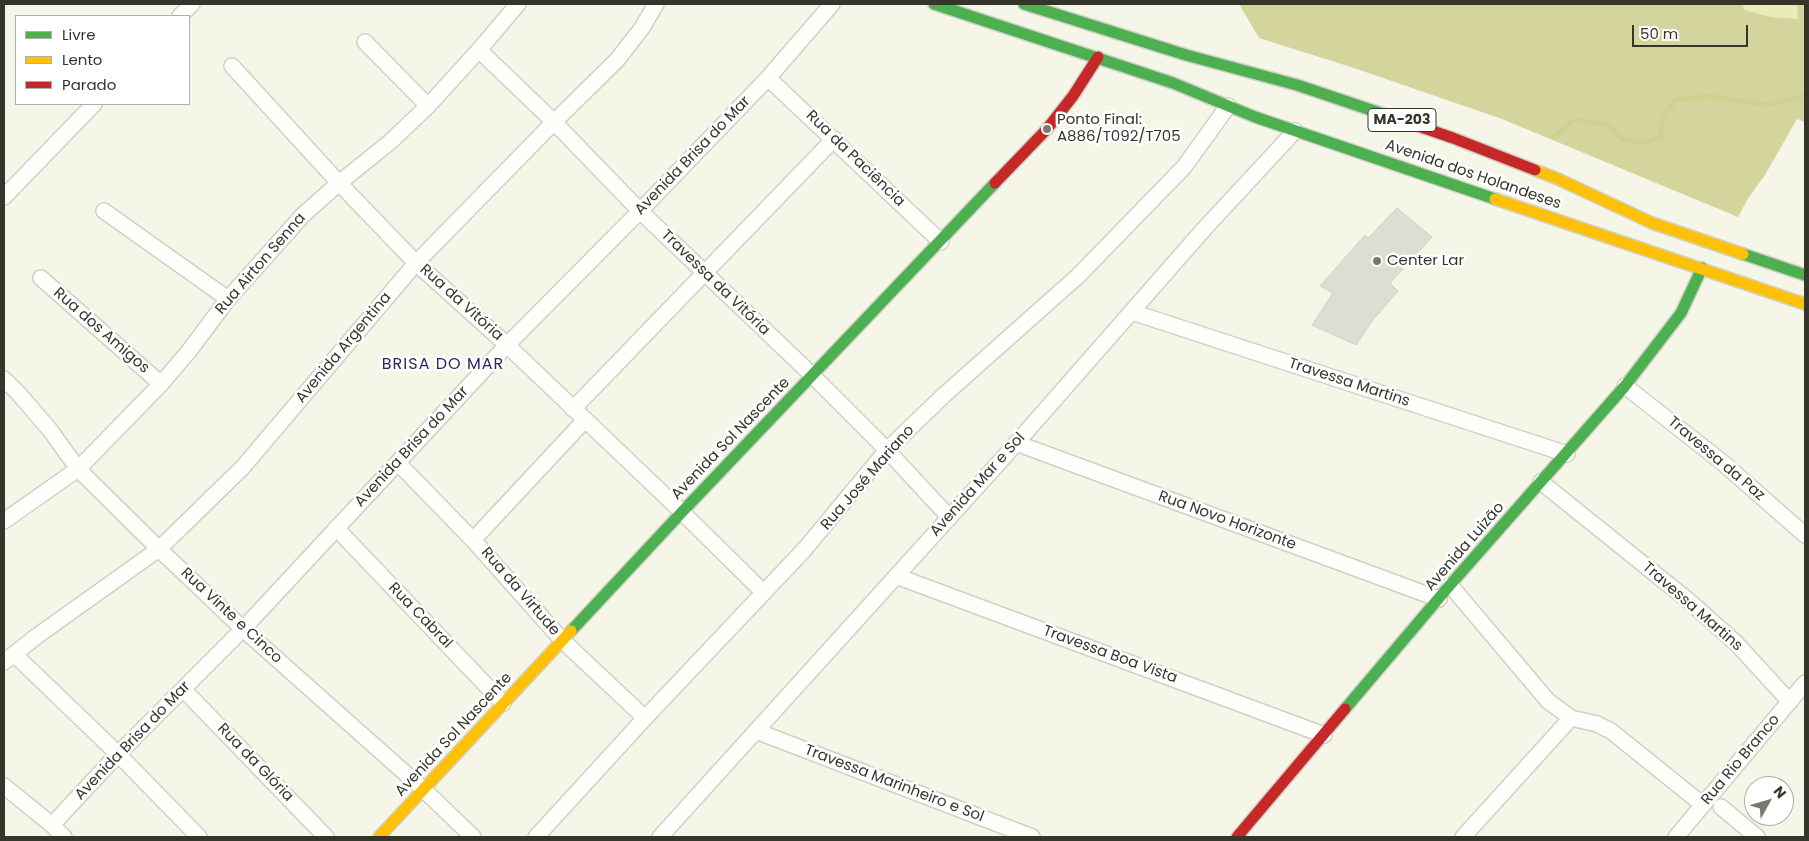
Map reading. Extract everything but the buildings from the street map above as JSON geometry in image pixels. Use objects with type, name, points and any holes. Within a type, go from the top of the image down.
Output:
[{"type":"main road","name":"Avenida dos Holandeses","points":[[934,4],[1098,57],[1173,83],[1295,131],[1805,304]]},
{"type":"main road","name":"Avenida dos Holandeses","points":[[1024,4],[1186,55],[1297,85],[1444,135],[1558,179],[1652,223],[1805,275]]},
{"type":"main road","name":"Avenida Sol Nascente","points":[[379,837],[682,512],[1047,129],[1098,57]]},
{"type":"main road","name":"Avenida Luizão","points":[[1237,837],[1450,585],[1625,386],[1681,313],[1702,268]]},
{"type":"street","points":[[181,15],[192,4]]},
{"type":"street","name":"Rua Airton Senna","points":[[4,521],[78,469],[161,384],[189,351],[228,299],[303,215],[390,142],[428,106],[518,4]]},
{"type":"street","name":"Avenida Argentina","points":[[9,658],[159,549],[243,467],[416,263],[617,60],[642,28],[656,4]]},
{"type":"street","name":"Avenida Brisa do Mar","points":[[52,825],[118,754],[242,629],[507,345],[768,78],[832,4]]},
{"type":"street","points":[[365,42],[428,106]]},
{"type":"street","name":"Travessa da Vitória","points":[[479,50],[554,122],[640,211],[813,376],[887,450],[949,517]]},
{"type":"street","name":"Rua da Vitória","points":[[232,66],[339,183],[416,263],[507,345],[764,593]]},
{"type":"street","name":"Rua da Paciência","points":[[768,78],[941,242]]},
{"type":"street","points":[[4,197],[93,105]]},
{"type":"street","name":"Rua José Mariano","points":[[536,837],[815,537],[887,450],[943,396],[1078,276],[1184,167],[1228,106]]},
{"type":"street","name":"Avenida Mar e Sol","points":[[660,837],[1295,131]]},
{"type":"street","points":[[573,409],[834,139]]},
{"type":"street","points":[[104,211],[228,299]]},
{"type":"street","name":"Rua dos Amigos","points":[[41,278],[161,384]]},
{"type":"street","name":"Travessa Martins","points":[[1132,312],[1567,454]]},
{"type":"street","name":"Rua Vinte e Cinco","points":[[4,379],[50,430],[78,469],[159,549],[242,629],[424,789],[473,837]]},
{"type":"street","name":"Travessa da Paz","points":[[1625,386],[1722,462],[1805,534]]},
{"type":"street","points":[[473,540],[585,420]]},
{"type":"street","name":"Rua Novo Horizonte","points":[[1016,443],[1439,599]]},
{"type":"street","name":"Rua da Virtude","points":[[398,463],[473,540],[562,640],[645,718]]},
{"type":"street","name":"Travessa Martins","points":[[1542,482],[1689,601],[1736,643],[1790,702]]},
{"type":"street","name":"Rua Cabral","points":[[336,528],[503,703]]},
{"type":"street","name":"Travessa Boa Vista","points":[[896,576],[1324,735]]},
{"type":"street","points":[[1450,585],[1548,700],[1571,718],[1597,724],[1611,731],[1703,805]]},
{"type":"street","points":[[9,658],[118,754],[199,837]]},
{"type":"street","name":"Rua Rio Branco","points":[[1676,837],[1805,683]]},
{"type":"street","name":"Rua da Glória","points":[[183,689],[326,837]]},
{"type":"street","points":[[1463,837],[1571,718]]},
{"type":"street","name":"Travessa Marinheiro e Sol","points":[[756,731],[1012,834],[1032,837]]},
{"type":"street","points":[[4,786],[64,837]]},
{"type":"street","points":[[1721,807],[1757,837]]},
{"type":"green space","points":[[1239,4],[1741,4],[1745,10],[1771,17],[1798,19],[1797,4],[1805,4],[1805,122],[1797,119],[1738,217],[1502,119],[1354,68],[1259,38]]},
{"type":"green space","points":[[1741,4],[1797,4],[1799,19],[1771,17],[1745,10]]},
{"type":"waterway","points":[[1553,137],[1574,120],[1607,124],[1622,139],[1643,143],[1661,137],[1663,117],[1676,100],[1708,96],[1767,105],[1805,95]]},
{"type":"traffic: fast","points":[[934,4],[1173,83],[1255,117],[1495,199]]},
{"type":"traffic: fast","points":[[1024,4],[1186,55],[1297,85],[1392,117]]},
{"type":"traffic: fast","points":[[571,631],[995,183]]},
{"type":"traffic: fast","points":[[1743,254],[1805,275]]},
{"type":"traffic: fast","points":[[1345,709],[1450,585],[1625,386],[1681,313],[1702,268]]},
{"type":"traffic: slow","points":[[1535,170],[1652,223],[1743,254]]},
{"type":"traffic: slow","points":[[1495,199],[1805,304]]},
{"type":"traffic: slow","points":[[379,837],[571,631]]},
{"type":"traffic: jam","points":[[995,183],[1047,129],[1073,96],[1098,57]]},
{"type":"traffic: jam","points":[[1392,117],[1453,138],[1535,170]]},
{"type":"traffic: jam","points":[[1237,837],[1345,709]]},
{"type":"place","name":"Ponto Final: A886/T092/T705","points":[[1047,129]]},
{"type":"place","name":"Center Lar","points":[[1377,261]]},
{"type":"district","name":"BRISA DO MAR","points":[[443,365]]}]
